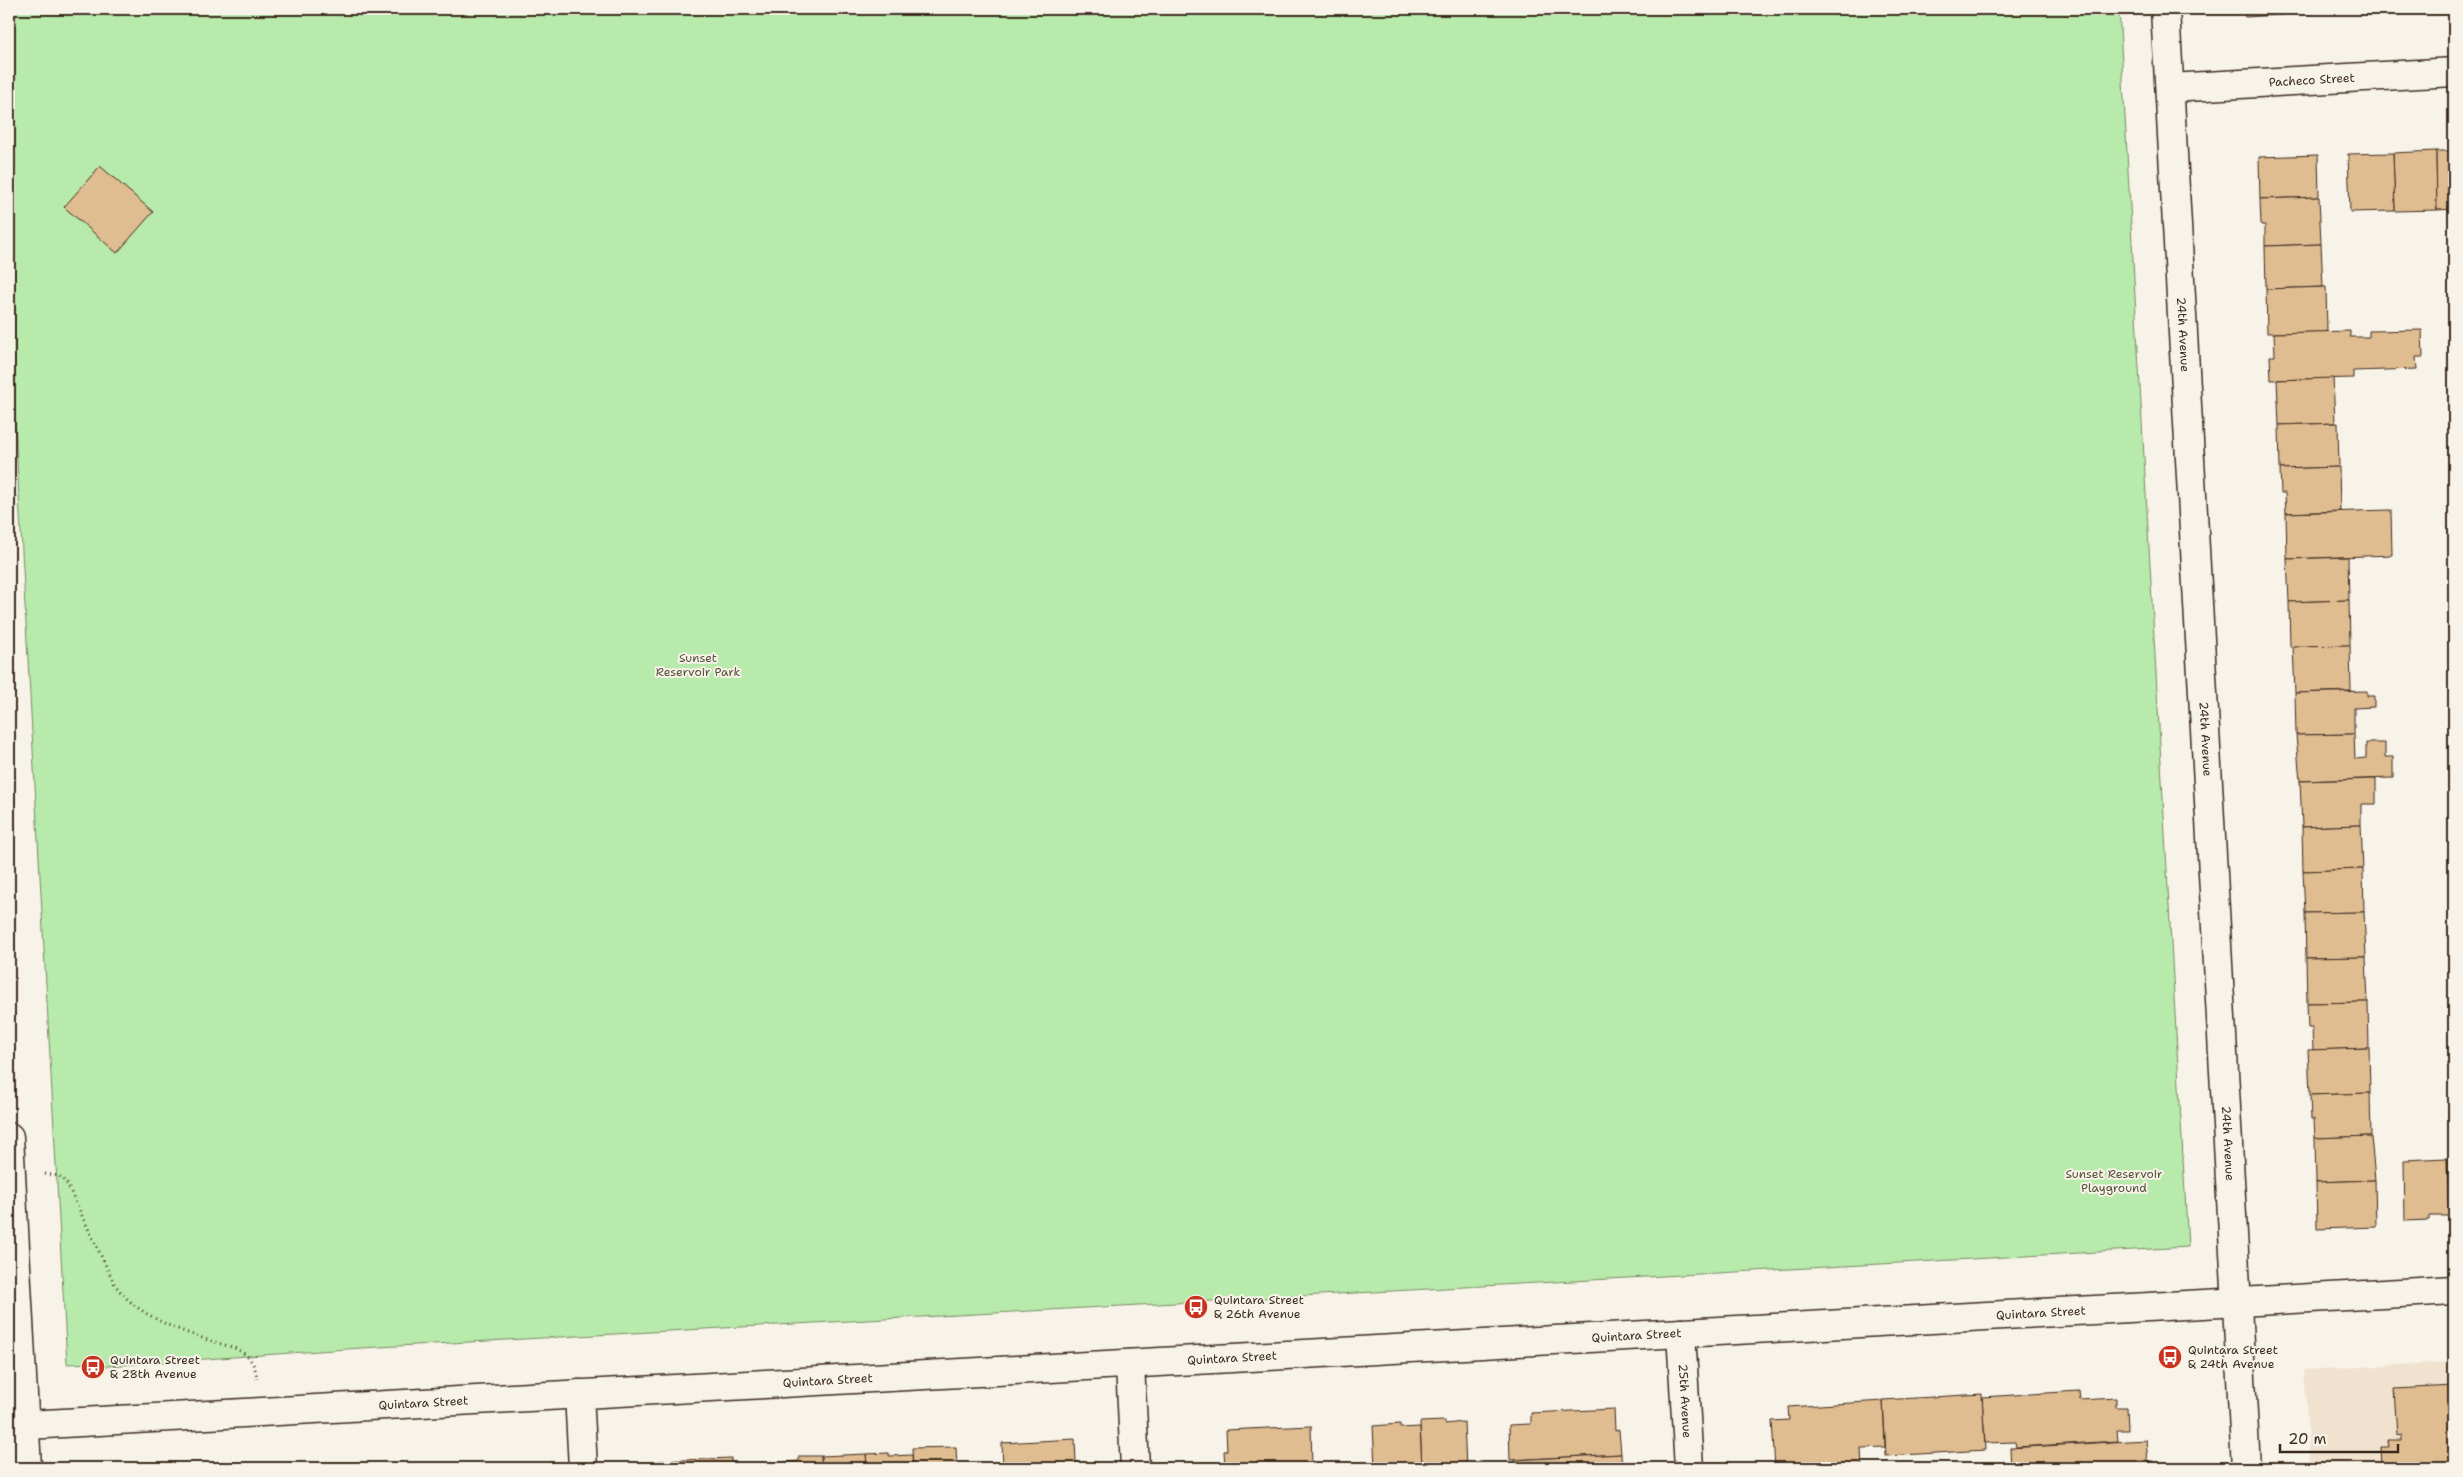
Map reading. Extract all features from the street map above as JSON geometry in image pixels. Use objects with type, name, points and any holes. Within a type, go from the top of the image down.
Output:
[{"type":"street","name":"24th Avenue","points":[[2165,9],[2246,1468]]},
{"type":"street","name":"Pacheco Street","points":[[2170,88],[2454,72]]},
{"type":"street","points":[[9,1137],[17,1425],[27,1468]]},
{"type":"street","name":"Quintara Street","points":[[17,1425],[2454,1290]]},
{"type":"street","name":"25th Avenue","points":[[1681,1333],[1689,1468]]},
{"type":"street","points":[[1130,1364],[1135,1468]]},
{"type":"street","points":[[579,1394],[583,1468]]},
{"type":"path","points":[[11,1176],[49,1174],[60,1176],[66,1182],[114,1283],[122,1295],[145,1312],[177,1329],[240,1351],[254,1364],[259,1412]]},
{"type":"shaded area","points":[[2454,1362],[2454,1468],[2310,1468],[2304,1370]]},
{"type":"green space","name":"Sunset Reservoir Park","points":[[9,9],[2119,9],[2188,1247],[361,1348],[93,1367],[92,1363],[67,1364],[9,316]]},
{"type":"building","points":[[2244,9],[2312,9],[2312,13],[2245,17]]},
{"type":"building","points":[[2436,151],[2437,210],[2395,211],[2393,153]]},
{"type":"building","points":[[2436,151],[2454,151],[2454,209],[2437,210]]},
{"type":"building","points":[[2393,153],[2395,211],[2350,212],[2348,154]]},
{"type":"building","points":[[2318,155],[2319,197],[2260,199],[2259,157]]},
{"type":"building","points":[[100,166],[153,212],[117,253],[64,207]]},
{"type":"building","points":[[2319,197],[2321,244],[2265,246],[2265,225],[2261,225],[2260,199]]},
{"type":"building","points":[[2321,244],[2323,287],[2266,289],[2265,246]]},
{"type":"building","points":[[2326,287],[2327,332],[2267,333],[2266,289]]},
{"type":"building","points":[[2422,330],[2423,357],[2416,357],[2417,369],[2353,371],[2353,378],[2271,380],[2270,356],[2275,356],[2274,333],[2350,331],[2350,337],[2369,337],[2369,331]]},
{"type":"building","points":[[2333,378],[2335,423],[2279,425],[2277,380]]},
{"type":"building","points":[[2338,423],[2339,467],[2280,469],[2279,425]]},
{"type":"building","points":[[2339,467],[2340,511],[2286,513],[2285,493],[2281,493],[2280,469]]},
{"type":"building","points":[[2391,510],[2392,555],[2287,559],[2286,513]]},
{"type":"building","points":[[2348,557],[2349,600],[2289,602],[2287,559]]},
{"type":"building","points":[[2349,600],[2350,645],[2290,647],[2289,602]]},
{"type":"building","points":[[2350,645],[2351,691],[2295,693],[2293,646]]},
{"type":"building","points":[[2367,691],[2367,696],[2374,696],[2374,707],[2354,708],[2354,734],[2296,735],[2295,693]]},
{"type":"building","points":[[2354,734],[2355,759],[2366,758],[2366,743],[2385,743],[2385,757],[2393,757],[2393,778],[2300,781],[2296,735]]},
{"type":"building","points":[[2376,779],[2376,804],[2361,804],[2361,825],[2302,827],[2300,781]]},
{"type":"building","points":[[2361,825],[2363,869],[2303,871],[2302,827]]},
{"type":"building","points":[[2363,869],[2364,912],[2305,913],[2303,871]]},
{"type":"building","points":[[2364,912],[2366,957],[2306,958],[2305,913]]},
{"type":"building","points":[[2366,957],[2368,1002],[2307,1003],[2306,958]]},
{"type":"building","points":[[2368,1002],[2369,1048],[2313,1050],[2312,1028],[2308,1028],[2307,1003]]},
{"type":"building","points":[[2369,1048],[2370,1093],[2310,1095],[2308,1050]]},
{"type":"building","points":[[2370,1093],[2371,1136],[2315,1138],[2314,1119],[2311,1119],[2310,1095]]},
{"type":"building","points":[[2371,1136],[2375,1180],[2316,1182],[2315,1138]]},
{"type":"building","points":[[2454,1157],[2454,1215],[2449,1216],[2447,1158]]},
{"type":"building","points":[[2447,1158],[2449,1216],[2429,1216],[2429,1220],[2405,1221],[2404,1160]]},
{"type":"building","points":[[2375,1180],[2376,1227],[2317,1229],[2316,1182]]},
{"type":"building","points":[[2454,1386],[2454,1468],[2382,1468],[2381,1447],[2389,1447],[2388,1441],[2402,1441],[2402,1435],[2397,1436],[2394,1389]]},
{"type":"building","points":[[2079,1391],[2080,1400],[2116,1398],[2116,1407],[2127,1407],[2128,1430],[2117,1430],[2118,1441],[2016,1447],[2015,1442],[1985,1443],[1982,1397]]},
{"type":"building","points":[[1982,1394],[1985,1450],[1886,1456],[1883,1400]]},
{"type":"building","points":[[1883,1401],[1885,1447],[1861,1448],[1862,1468],[1775,1468],[1772,1421],[1789,1420],[1788,1407]]},
{"type":"building","points":[[1614,1409],[1615,1431],[1619,1430],[1621,1454],[1510,1460],[1509,1425],[1531,1424],[1531,1413]]},
{"type":"building","points":[[1445,1421],[1445,1424],[1464,1422],[1466,1468],[1422,1468],[1420,1422]]},
{"type":"building","points":[[1400,1424],[1400,1428],[1420,1427],[1422,1468],[1375,1468],[1373,1426]]},
{"type":"building","points":[[1311,1426],[1312,1468],[1225,1468],[1224,1451],[1227,1451],[1226,1430]]},
{"type":"building","points":[[1075,1439],[1076,1463],[1081,1463],[1081,1468],[1003,1468],[1002,1443]]},
{"type":"building","points":[[2146,1440],[2148,1462],[2154,1461],[2154,1468],[2011,1468],[2010,1448]]},
{"type":"building","points":[[956,1447],[957,1468],[913,1468],[912,1448]]},
{"type":"building","points":[[889,1453],[889,1456],[912,1455],[913,1468],[867,1468],[866,1454]]},
{"type":"building","points":[[866,1454],[867,1468],[821,1468],[821,1456]]},
{"type":"building","points":[[1621,1454],[1622,1468],[1514,1468],[1514,1460]]},
{"type":"building","points":[[799,1456],[821,1456],[821,1468],[777,1468],[777,1463],[799,1461]]},
{"type":"building","points":[[731,1458],[731,1468],[659,1468],[659,1461]]},
{"type":"place","name":"Quintara Street & 26th Avenue","points":[[1196,1307]]},
{"type":"place","name":"Quintara Street & 24th Avenue","points":[[2170,1357]]},
{"type":"place","name":"Quintara Street & 28th Avenue","points":[[93,1367]]},
{"type":"park label","name":"Sunset Reservoir Playground","points":[[2114,1181]]}]
